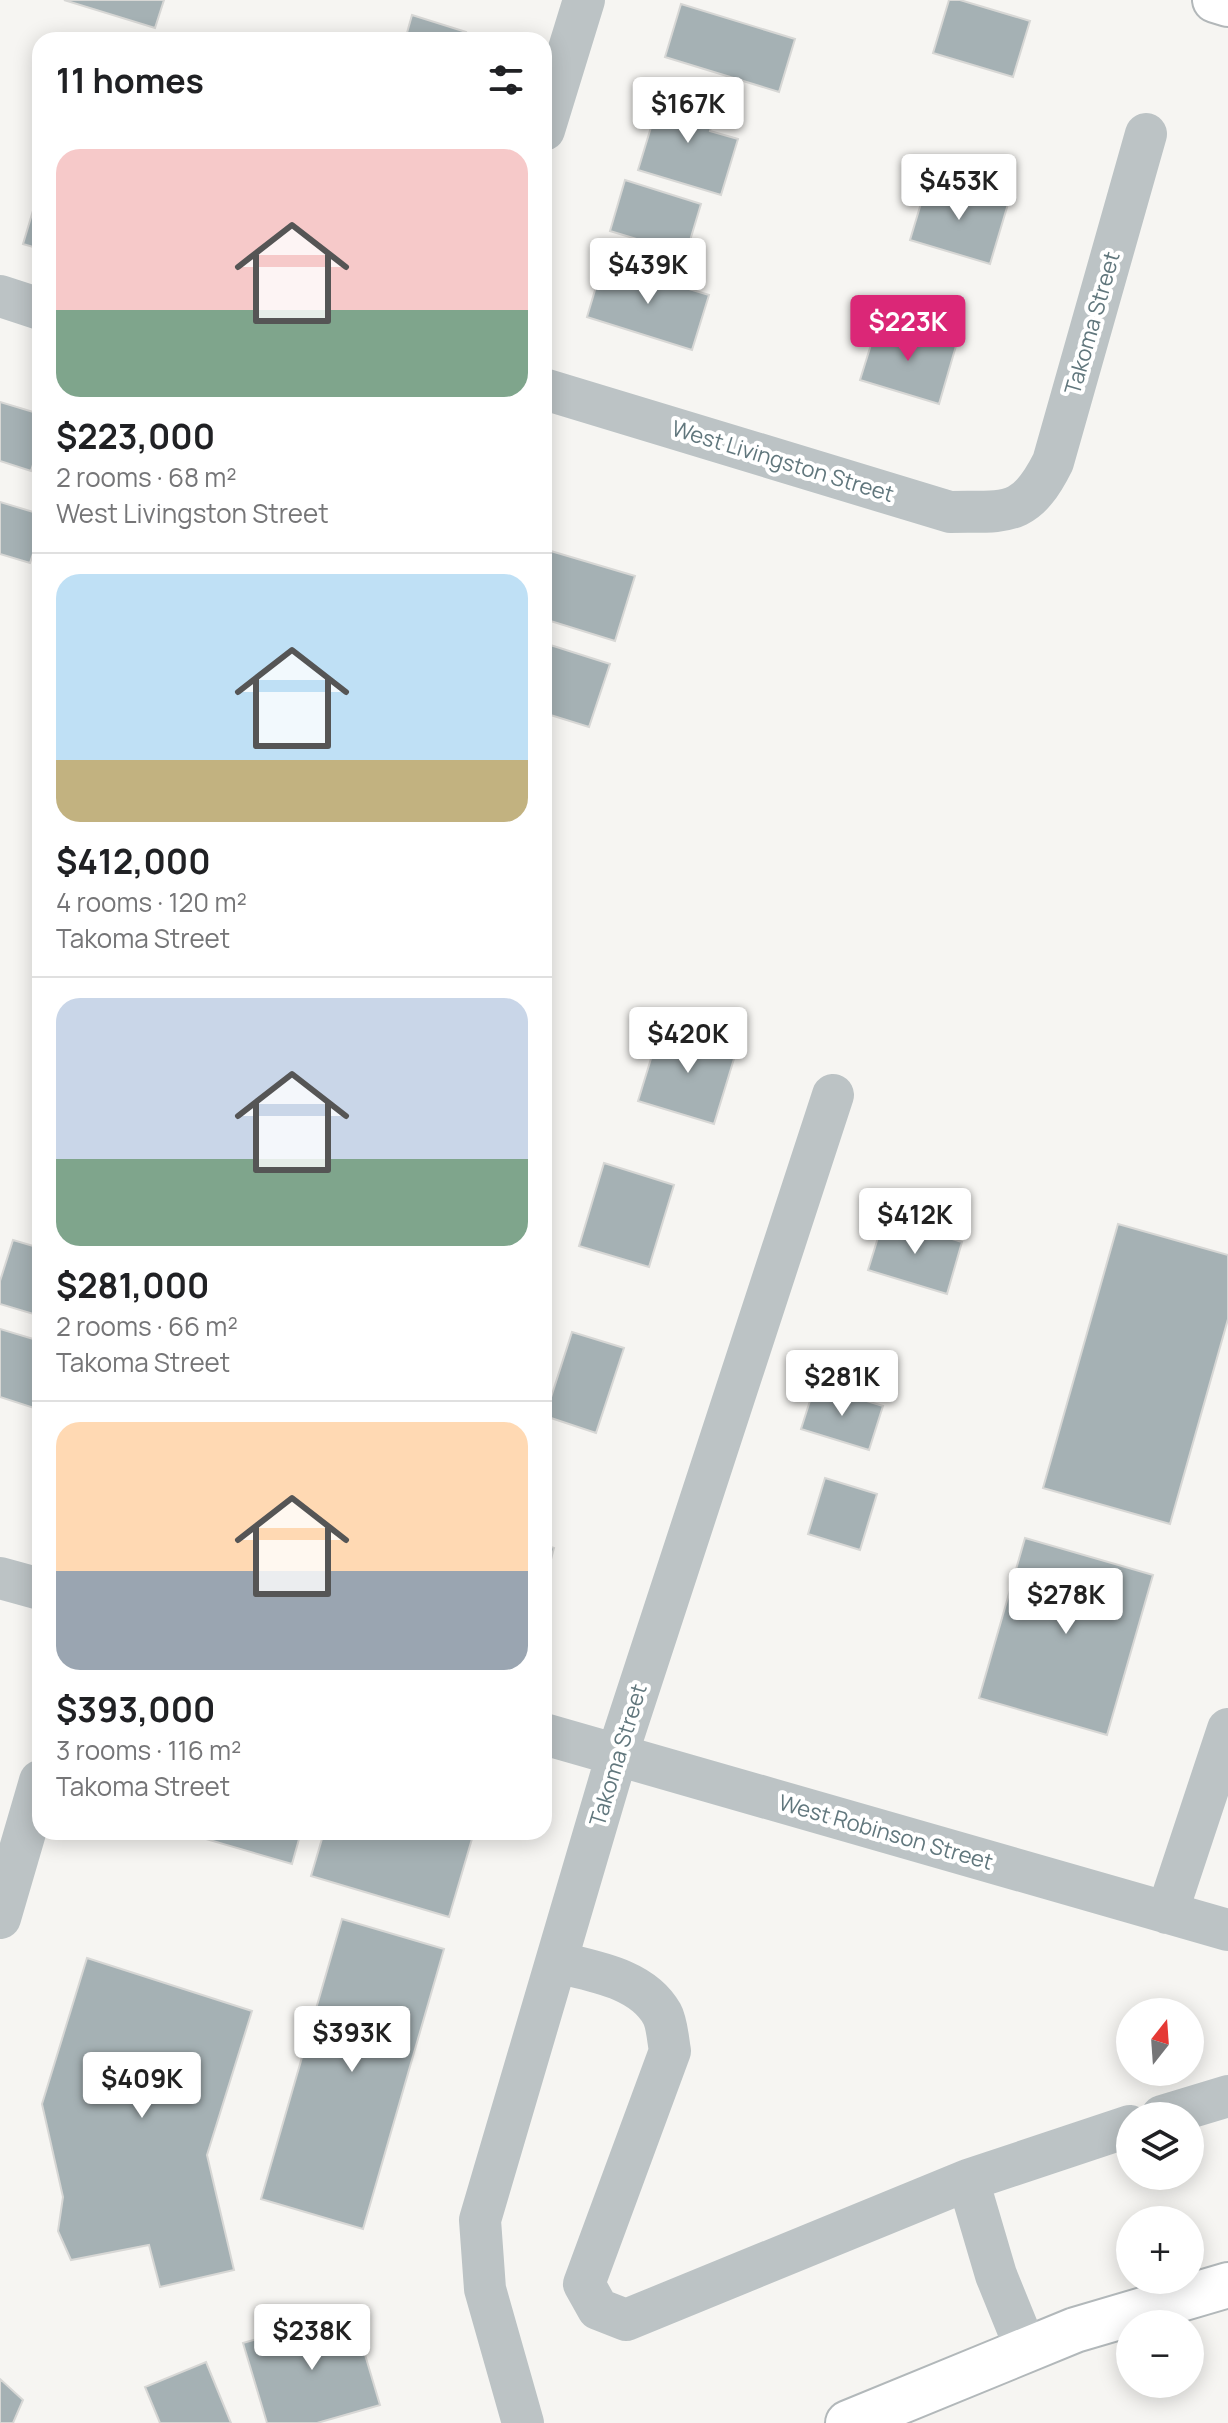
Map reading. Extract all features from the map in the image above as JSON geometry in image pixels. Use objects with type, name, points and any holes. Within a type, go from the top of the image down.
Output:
[{"type":"main road","points":[[1215,0],[1228,4]]},
{"type":"main road","points":[[848,2423],[1075,2330],[1228,2285]]},
{"type":"street","points":[[552,104],[584,0]]},
{"type":"street","name":"Takoma Street","points":[[1024,503],[1039,491],[1053,462],[1146,134]]},
{"type":"street","points":[[0,296],[32,306]]},
{"type":"street","name":"West Livingston Street","points":[[552,391],[950,512],[1009,510],[1024,503]]},
{"type":"street","name":"Takoma Street","points":[[523,2423],[485,2289],[480,2220],[617,1755],[833,1095]]},
{"type":"street","points":[[0,1578],[32,1587]]},
{"type":"street","points":[[1167,1913],[1228,1729]]},
{"type":"street","name":"West Robinson Street","points":[[552,1736],[1228,1930]]},
{"type":"street","points":[[0,1918],[32,1808]]},
{"type":"street","points":[[556,1962],[615,1977],[642,1994],[662,2014],[670,2051],[584,2284],[598,2309],[626,2320],[968,2180],[1116,2131]]},
{"type":"street","points":[[1204,2103],[1228,2096]]},
{"type":"street","points":[[968,2180],[996,2275],[1026,2349]]},
{"type":"building","points":[[64,0],[164,0],[155,28]]},
{"type":"building","points":[[949,0],[960,0],[1030,21],[1013,77],[933,53]]},
{"type":"building","points":[[681,4],[795,39],[779,92],[665,57]]},
{"type":"building","points":[[412,15],[466,32],[407,32]]},
{"type":"building","points":[[662,91],[717,108],[710,131],[738,139],[721,195],[638,170]]},
{"type":"building","points":[[625,180],[701,204],[686,254],[610,231]]},
{"type":"building","points":[[928,180],[1008,204],[990,264],[910,240]]},
{"type":"building","points":[[32,214],[32,247],[23,244]]},
{"type":"building","points":[[603,263],[709,295],[692,350],[587,317]]},
{"type":"building","points":[[878,322],[956,346],[939,404],[860,380]]},
{"type":"building","points":[[0,402],[32,412],[32,468],[31,471],[0,461]]},
{"type":"building","points":[[0,502],[32,512],[30,563],[0,554]]},
{"type":"building","points":[[552,551],[635,576],[615,641],[552,621]]},
{"type":"building","points":[[552,646],[610,664],[589,727],[552,715]]},
{"type":"building","points":[[661,1026],[737,1049],[714,1124],[638,1101]]},
{"type":"building","points":[[604,1163],[674,1185],[649,1267],[579,1246]]},
{"type":"building","points":[[884,1218],[962,1242],[947,1294],[868,1270]]},
{"type":"building","points":[[1118,1224],[1228,1255],[1228,1319],[1170,1524],[1043,1488]]},
{"type":"building","points":[[13,1240],[32,1246],[32,1314],[0,1304],[0,1281]]},
{"type":"building","points":[[0,1329],[32,1339],[32,1407],[0,1397]]},
{"type":"building","points":[[572,1332],[624,1348],[596,1433],[552,1418],[552,1394]]},
{"type":"building","points":[[815,1385],[883,1406],[869,1450],[801,1429]]},
{"type":"building","points":[[825,1478],[877,1494],[860,1550],[808,1534]]},
{"type":"building","points":[[1025,1538],[1153,1575],[1107,1735],[979,1698]]},
{"type":"building","points":[[210,1840],[299,1840],[292,1864]]},
{"type":"building","points":[[322,1840],[472,1840],[449,1917],[311,1876]]},
{"type":"building","points":[[342,1919],[444,1949],[363,2229],[261,2199]]},
{"type":"building","points":[[87,1958],[252,2011],[207,2155],[234,2270],[160,2287],[149,2245],[71,2260],[58,2231],[63,2197],[42,2104]]},
{"type":"building","points":[[352,2311],[380,2405],[317,2423],[267,2423],[243,2343]]},
{"type":"building","points":[[206,2362],[231,2423],[160,2423],[145,2387]]},
{"type":"building","points":[[0,2379],[23,2400],[13,2423],[0,2423]]}]
